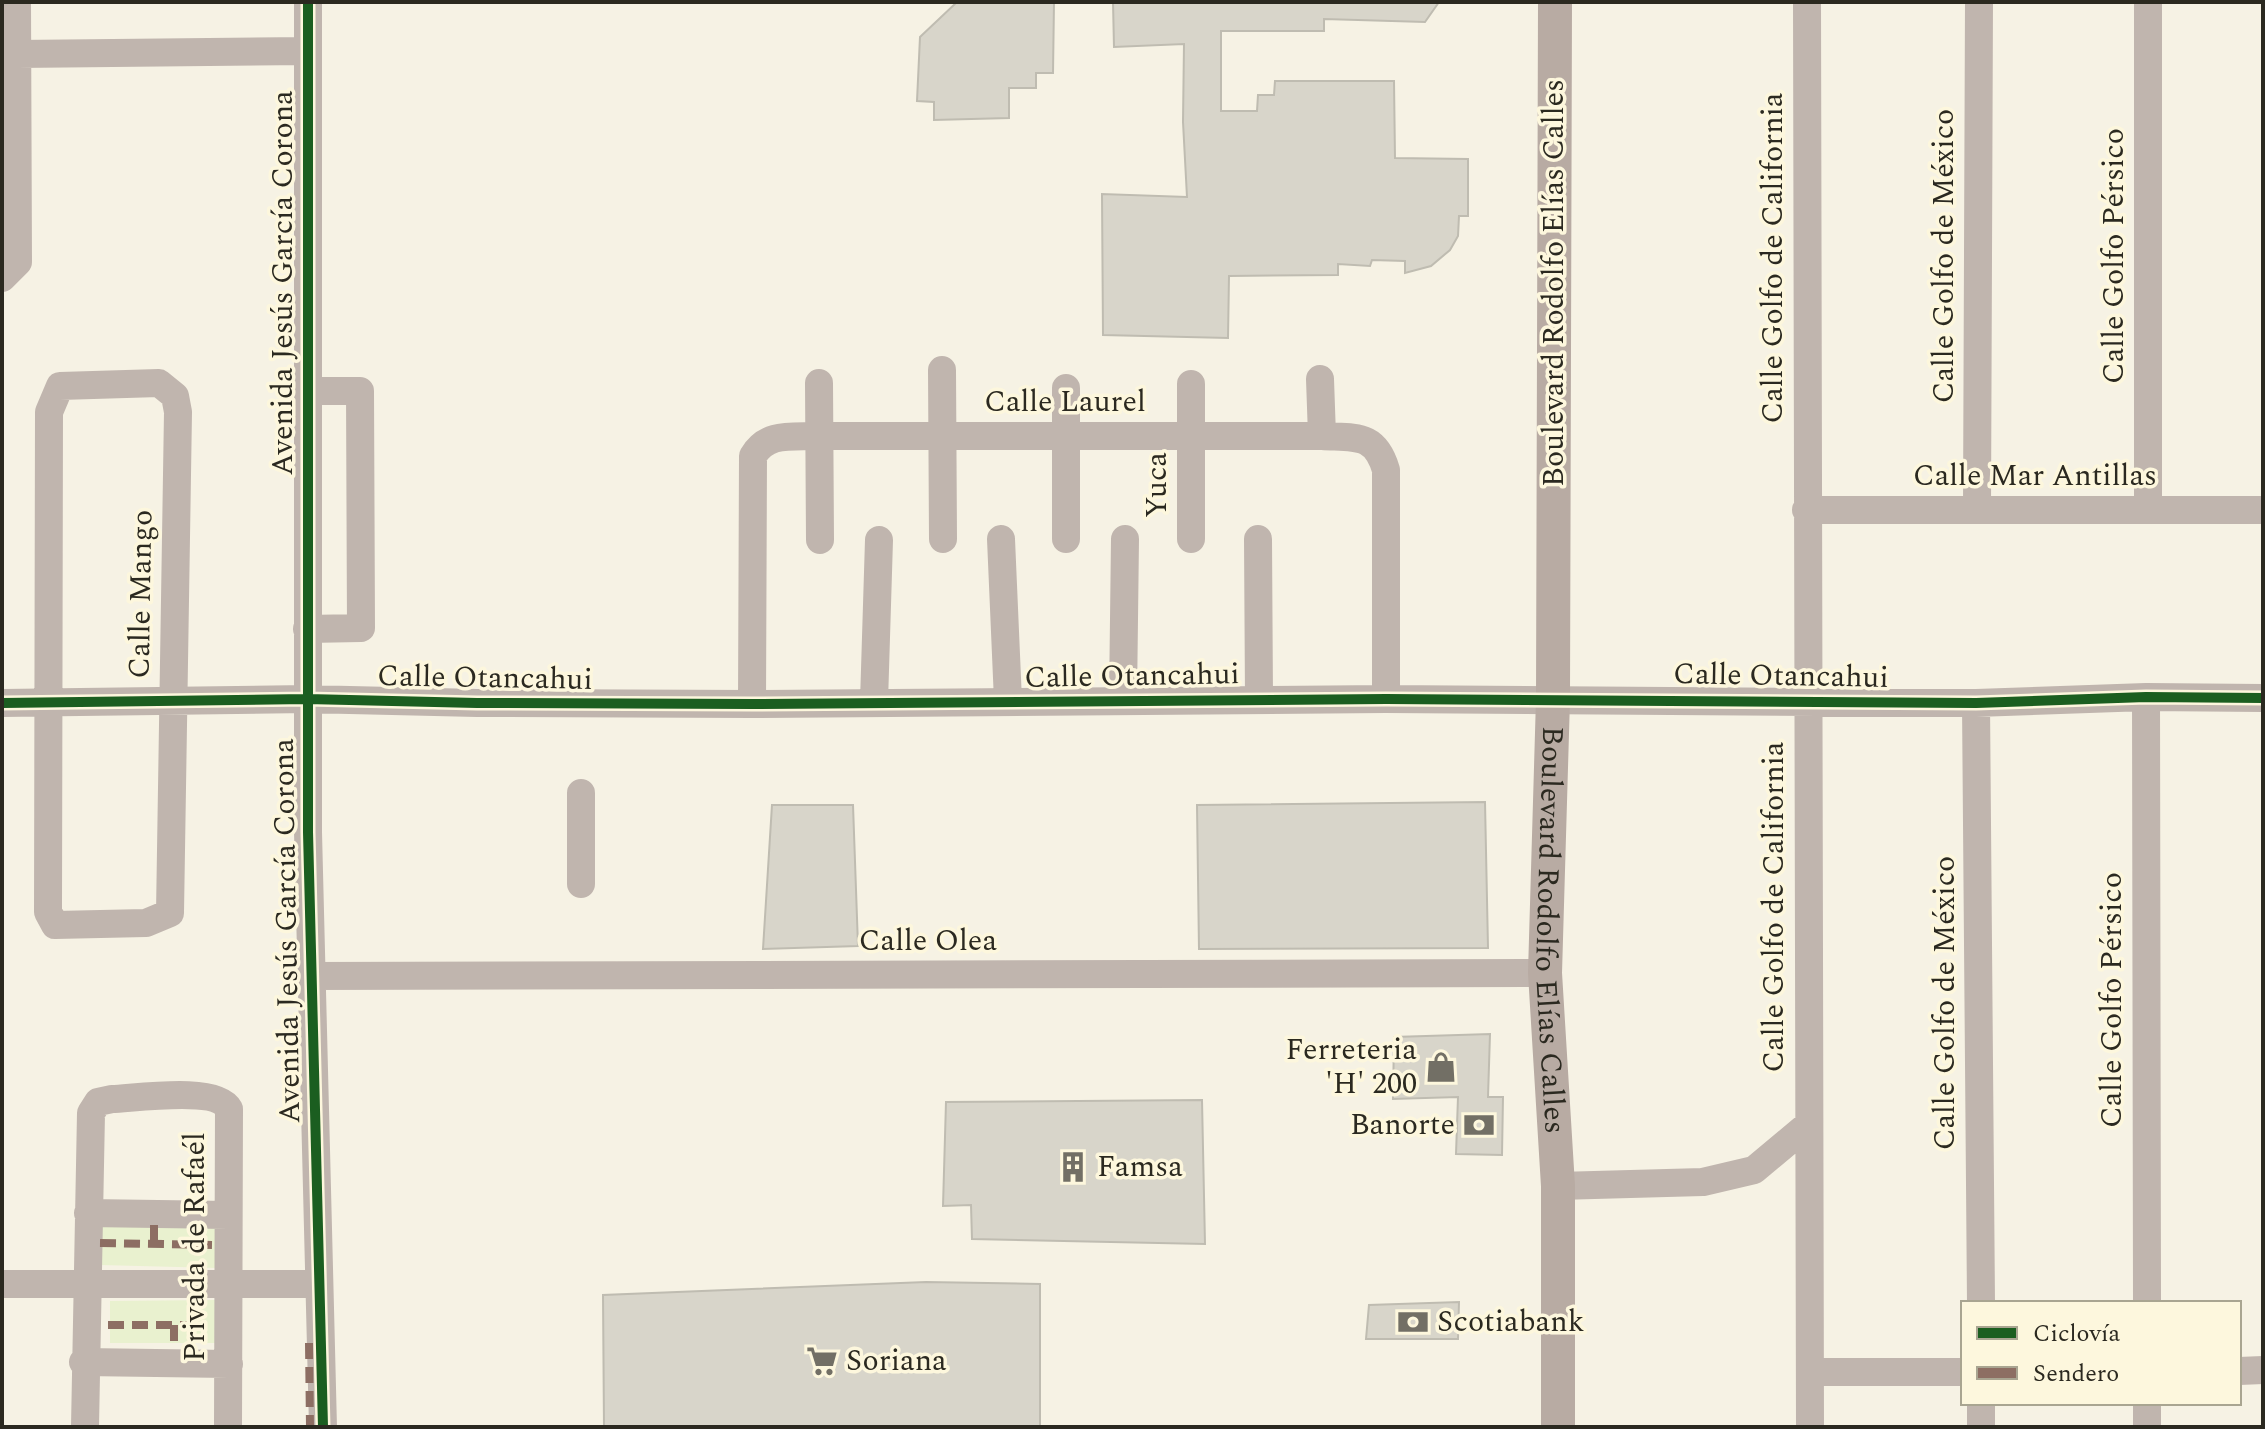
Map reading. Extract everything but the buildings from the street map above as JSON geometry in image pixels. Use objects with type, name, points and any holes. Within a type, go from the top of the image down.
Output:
[{"type":"main road","name":"Boulevard Rodolfo Elías Calles","points":[[1555,2],[1553,699],[1545,973],[1558,1186],[1555,1253],[1558,1427]]},
{"type":"street","points":[[10,270],[17,2]]},
{"type":"street","name":"Avenida Jesús García Corona","points":[[308,2],[307,699],[323,1427]]},
{"type":"street","name":"Calle Golfo de California","points":[[1807,2],[1810,1427]]},
{"type":"street","name":"Calle Golfo de México","points":[[1977,510],[1979,2]]},
{"type":"street","name":"Calle Golfo Pérsico","points":[[2148,2],[2148,510]]},
{"type":"street","points":[[17,54],[307,51]]},
{"type":"street","points":[[942,370],[943,539]]},
{"type":"street","points":[[1320,379],[1322,436]]},
{"type":"street","name":"Calle Mango","points":[[159,383],[175,396],[178,412],[173,701],[170,913],[156,921],[123,925],[55,925],[48,916],[49,412],[60,386],[159,383]]},
{"type":"street","points":[[819,383],[820,540]]},
{"type":"street","name":"Yuca","points":[[1191,384],[1191,539]]},
{"type":"street","points":[[1066,388],[1066,539]]},
{"type":"street","points":[[307,629],[361,628],[360,391],[308,391]]},
{"type":"street","name":"Calle Laurel","points":[[752,704],[753,456],[759,444],[769,438],[817,436],[1361,438],[1381,452],[1386,470],[1386,699]]},
{"type":"street","name":"Calle Mar Antillas","points":[[1806,510],[2263,510]]},
{"type":"street","points":[[1001,539],[1008,701]]},
{"type":"street","points":[[1123,699],[1125,539]]},
{"type":"street","points":[[1258,539],[1259,699]]},
{"type":"street","points":[[874,702],[879,540]]},
{"type":"street","name":"Calle Otancahui","points":[[2,703],[307,699],[752,704],[1123,699],[1807,699],[1976,703],[2146,697],[2263,698]]},
{"type":"street","name":"Calle Golfo Pérsico","points":[[2146,697],[2147,1301]]},
{"type":"street","name":"Calle Golfo de México","points":[[1976,703],[1981,1301]]},
{"type":"street","points":[[581,793],[581,884]]},
{"type":"street","name":"Calle Olea","points":[[311,976],[1545,973]]},
{"type":"street","name":"Privada de Rafaél","points":[[88,1213],[90,1118],[97,1104],[112,1099],[201,1096],[226,1103],[230,1122],[228,1427]]},
{"type":"street","points":[[1558,1186],[1703,1182],[1754,1170],[1809,1124]]},
{"type":"street","points":[[85,1427],[83,1362],[88,1213],[228,1215]]},
{"type":"street","points":[[2,1284],[319,1284]]},
{"type":"street","points":[[83,1362],[229,1364]]},
{"type":"street","points":[[2241,1371],[2263,1370]]},
{"type":"street","points":[[1810,1372],[1961,1372]]},
{"type":"street","points":[[1981,1405],[1981,1427]]},
{"type":"street","points":[[2147,1405],[2147,1427]]},
{"type":"green space","points":[[101,1225],[218,1227],[217,1268],[100,1265]]},
{"type":"green space","points":[[218,1300],[218,1343],[110,1343],[110,1301]]},
{"type":"marked path","points":[[154,1225],[154,1244]]},
{"type":"marked path","points":[[100,1243],[219,1245]]},
{"type":"marked path","points":[[108,1325],[189,1325]]},
{"type":"marked path","points":[[174,1325],[174,1345]]},
{"type":"marked path","points":[[309,1343],[310,1427]]},
{"type":"cycle path","points":[[308,2],[308,832],[323,1427]]},
{"type":"cycle path","points":[[2,703],[307,699],[752,704],[1386,699],[1976,703],[2146,697],[2263,698]]},
{"type":"place","name":"Ferreteria 'H' 200","points":[[1441,1067]]},
{"type":"place","name":"Banorte","points":[[1479,1125]]},
{"type":"place","name":"Famsa","points":[[1073,1167]]},
{"type":"place","name":"Scotiabank","points":[[1413,1322]]},
{"type":"place","name":"Soriana","points":[[822,1361]]}]
